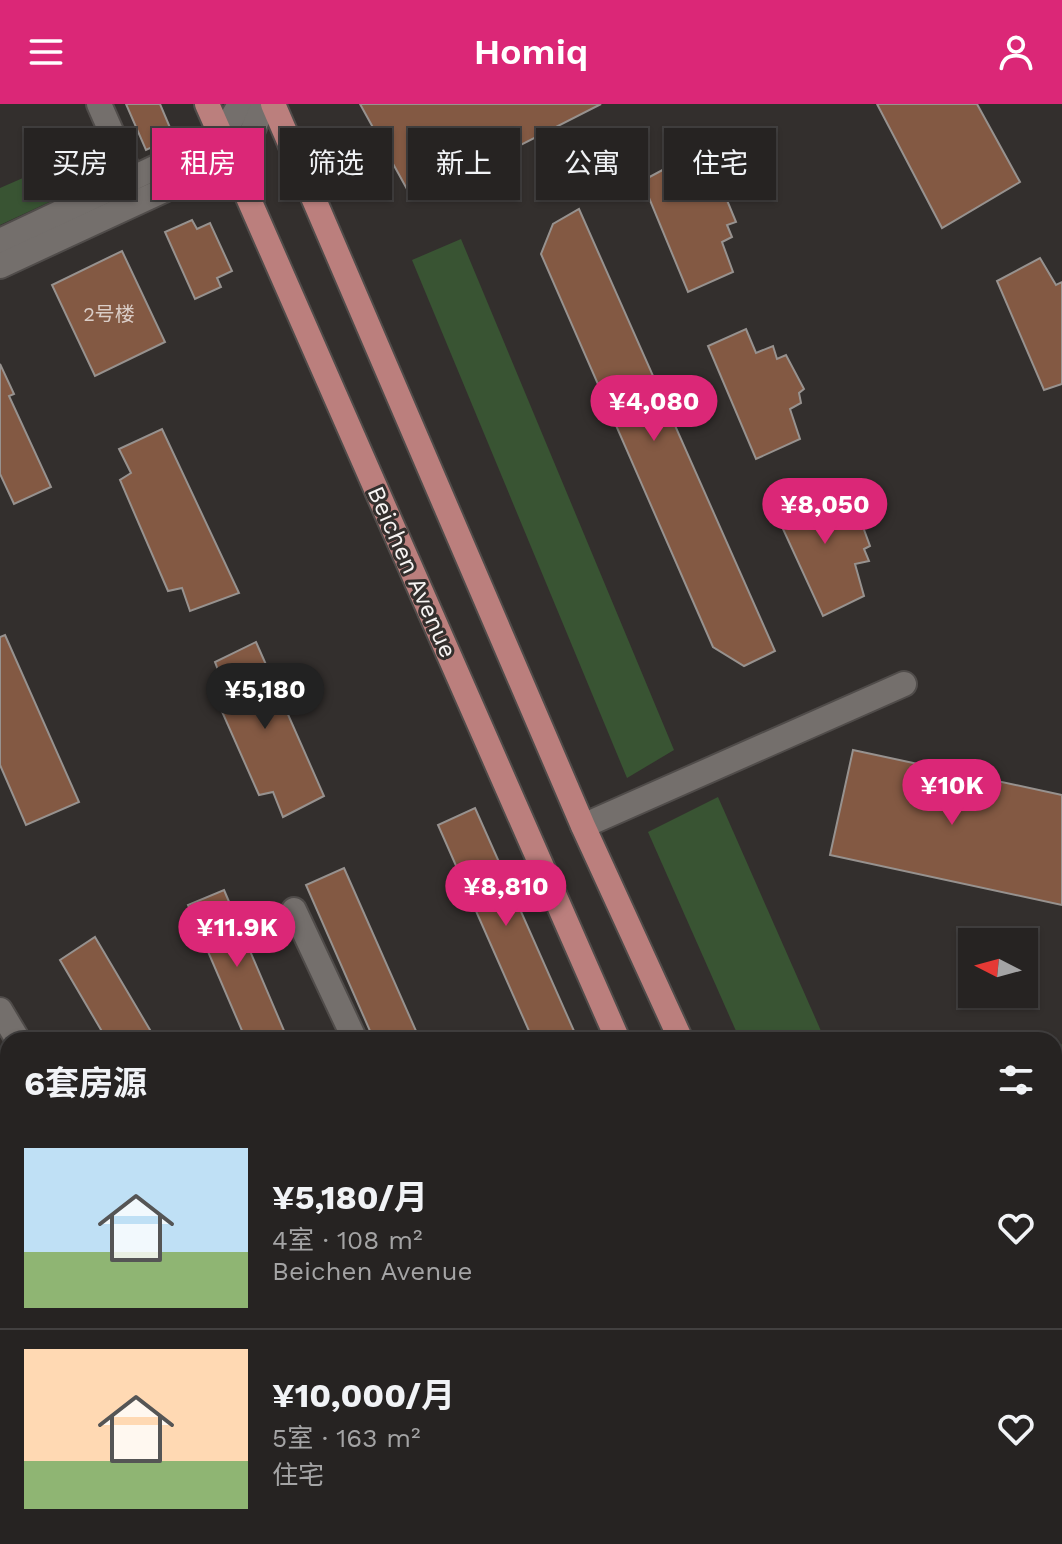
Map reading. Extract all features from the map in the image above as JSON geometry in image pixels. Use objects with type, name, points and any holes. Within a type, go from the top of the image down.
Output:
[{"type":"main road","name":"Beichen Avenue","points":[[207,104],[218,128]]},
{"type":"main road","points":[[273,104],[583,826],[677,1032]]},
{"type":"main road","name":"Beichen Avenue","points":[[249,200],[614,1032]]},
{"type":"street","points":[[99,104],[110,128]]},
{"type":"street","points":[[232,128],[240,104]]},
{"type":"street","points":[[254,128],[264,104]]},
{"type":"street","points":[[0,266],[152,186]]},
{"type":"street","points":[[0,241],[87,200]]},
{"type":"street","points":[[583,826],[904,684]]},
{"type":"street","points":[[294,910],[351,1032]]},
{"type":"street","points":[[0,1010],[13,1032]]},
{"type":"green space","points":[[24,178],[24,200],[54,200],[0,225],[0,188]]},
{"type":"green space","points":[[461,239],[674,750],[627,778],[412,260]]},
{"type":"green space","points":[[718,797],[821,1032],[736,1032],[648,832]]},
{"type":"building","points":[[126,104],[160,104],[170,128],[152,128],[152,147],[146,150]]},
{"type":"building","points":[[360,104],[601,104],[554,128],[536,128],[536,137],[520,145],[520,128],[408,128],[408,191],[392,162],[392,128],[373,128]]},
{"type":"building","points":[[877,104],[977,104],[1020,182],[942,228]]},
{"type":"building","points":[[664,169],[664,200],[727,200],[736,222],[727,225],[732,237],[722,242],[733,272],[688,292],[648,195],[648,178]]},
{"type":"building","points":[[579,209],[775,651],[744,666],[713,647],[541,254],[553,224]]},
{"type":"building","points":[[192,220],[197,229],[210,223],[232,271],[217,278],[221,287],[195,299],[165,232]]},
{"type":"building","points":[[122,251],[165,342],[95,376],[52,285]]},
{"type":"building","points":[[1040,258],[1056,285],[1062,282],[1062,384],[1044,390],[997,281]]},
{"type":"building","points":[[746,329],[756,353],[773,346],[777,359],[786,355],[804,389],[799,393],[801,403],[790,409],[800,439],[756,459],[708,346]]},
{"type":"building","points":[[0,364],[14,394],[9,396],[51,487],[14,504],[0,474]]},
{"type":"building","points":[[162,429],[239,593],[190,611],[182,588],[168,591],[120,480],[131,473],[119,449]]},
{"type":"building","points":[[815,482],[825,507],[841,501],[848,512],[856,508],[870,546],[864,549],[869,561],[855,564],[864,596],[823,616],[772,505]]},
{"type":"building","points":[[5,635],[79,802],[26,825],[0,765],[0,637]]},
{"type":"building","points":[[256,642],[324,796],[283,817],[273,792],[259,795],[212,689],[223,683],[215,662]]},
{"type":"building","points":[[853,750],[1062,795],[1062,905],[830,855]]},
{"type":"building","points":[[475,808],[574,1032],[529,1032],[438,825]]},
{"type":"building","points":[[344,868],[416,1032],[370,1032],[306,885]]},
{"type":"building","points":[[224,890],[285,1032],[243,1032],[188,905]]},
{"type":"building","points":[[95,937],[151,1032],[102,1032],[60,960]]}]
